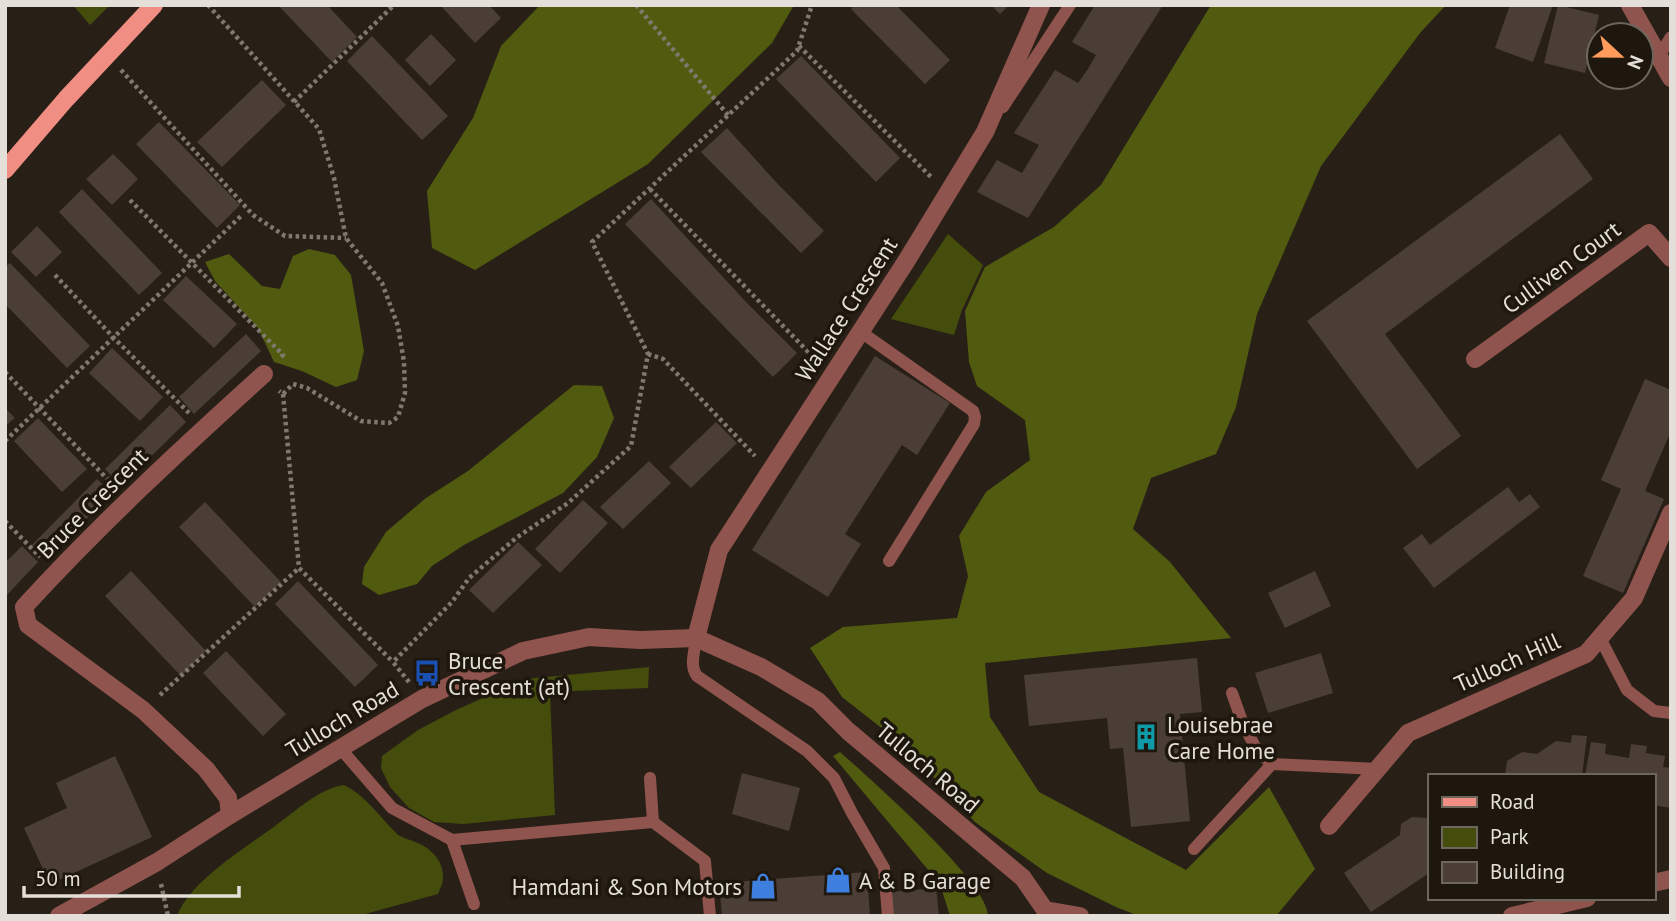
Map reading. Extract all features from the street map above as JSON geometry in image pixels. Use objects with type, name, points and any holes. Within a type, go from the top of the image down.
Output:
[{"type":"main road","points":[[5,170],[154,5]]},
{"type":"street","name":"Wallace Crescent","points":[[696,638],[719,550],[861,332],[985,132],[1041,5]]},
{"type":"street","points":[[1630,5],[1671,78]]},
{"type":"street","name":"Culliven Court","points":[[1475,359],[1649,233],[1671,258]]},
{"type":"street","name":"Bruce Crescent","points":[[230,814],[229,798],[206,769],[143,710],[28,625],[24,607],[128,501],[264,374]]},
{"type":"street","name":"Tulloch Hill","points":[[1329,826],[1408,733],[1586,654],[1634,598],[1671,513]]},
{"type":"street","name":"Tulloch Road","points":[[59,916],[157,862],[230,814],[422,699],[523,650],[589,637],[640,640],[696,638],[761,667],[818,701],[848,732],[1023,878],[1043,913],[1080,916]]},
{"type":"street","points":[[1513,916],[1579,900]]},
{"type":"lane","points":[[985,132],[1070,5]]},
{"type":"lane","points":[[1659,56],[1671,37]]},
{"type":"lane","points":[[861,332],[973,411],[975,417],[974,424],[889,561]]},
{"type":"lane","points":[[696,638],[692,667],[694,673],[807,751],[834,778],[884,868],[888,916]]},
{"type":"lane","points":[[1600,638],[1627,690],[1654,711],[1671,713]]},
{"type":"lane","points":[[1232,693],[1242,724],[1258,752],[1272,764],[1378,769]]},
{"type":"lane","points":[[340,748],[392,808],[452,840],[653,822],[705,861],[710,916]]},
{"type":"lane","points":[[1194,849],[1272,764]]},
{"type":"lane","points":[[650,778],[653,822]]},
{"type":"lane","points":[[452,840],[474,904]]},
{"type":"path","points":[[208,5],[319,129],[334,178],[346,238],[382,283],[398,326],[404,362],[405,393],[398,417],[389,423],[361,421],[307,388],[293,384],[283,394]]},
{"type":"path","points":[[295,102],[394,5]]},
{"type":"path","points":[[636,5],[729,115]]},
{"type":"path","points":[[393,662],[452,602],[468,578],[516,538],[568,503],[631,446],[648,354],[592,243],[797,51],[812,5]]},
{"type":"path","points":[[799,46],[948,194]]},
{"type":"path","points":[[107,54],[253,215],[285,236],[346,238]]},
{"type":"path","points":[[650,189],[832,377]]},
{"type":"path","points":[[130,200],[283,355],[264,374],[283,394],[299,568],[393,662],[422,699]]},
{"type":"path","points":[[5,441],[243,214]]},
{"type":"path","points":[[55,275],[204,428]]},
{"type":"path","points":[[648,354],[663,359],[770,472]]},
{"type":"path","points":[[5,372],[128,501]]},
{"type":"path","points":[[5,521],[55,573]]},
{"type":"path","points":[[143,710],[299,568]]},
{"type":"path","points":[[157,862],[168,916]]},
{"type":"green space","points":[[73,5],[110,5],[90,25]]},
{"type":"green space","points":[[540,5],[794,5],[772,43],[648,164],[475,270],[432,248],[427,191],[473,118],[501,46]]},
{"type":"green space","points":[[1211,5],[1446,5],[1420,33],[1321,166],[1257,314],[1236,407],[1216,454],[1151,478],[1133,529],[1170,562],[1231,638],[985,663],[990,717],[1039,792],[1186,870],[1269,787],[1315,869],[1276,916],[1139,916],[1047,873],[975,822],[907,748],[842,697],[810,648],[843,627],[957,618],[968,576],[959,536],[986,492],[1030,460],[1025,420],[977,386],[969,362],[965,311],[985,267],[1054,227],[1101,185]]},
{"type":"green space","points":[[948,234],[983,265],[962,310],[954,335],[891,319]]},
{"type":"green space","points":[[309,249],[335,255],[351,275],[364,351],[357,380],[336,387],[302,371],[274,362],[258,328],[215,281],[205,262],[229,254],[262,286],[280,289],[293,256]]},
{"type":"green space","points":[[574,385],[602,386],[614,418],[597,457],[563,493],[464,545],[432,566],[417,584],[379,595],[362,584],[364,567],[386,532],[426,498],[468,471]]},
{"type":"green space","points":[[649,667],[648,688],[550,692],[555,815],[463,824],[434,822],[409,808],[390,787],[381,768],[382,756],[418,730],[526,679]]},
{"type":"green space","points":[[840,752],[949,856],[983,901],[988,916],[950,916],[940,884],[833,756]]},
{"type":"green space","points":[[344,785],[365,800],[398,835],[431,851],[443,872],[438,894],[358,916],[177,916],[194,890],[220,866],[308,801],[334,787]]},
{"type":"building","points":[[278,5],[327,5],[357,37],[332,62]]},
{"type":"building","points":[[440,5],[489,5],[501,18],[475,43]]},
{"type":"building","points":[[854,5],[896,5],[950,60],[925,84],[851,9]]},
{"type":"building","points":[[991,5],[1009,5],[1000,14]]},
{"type":"building","points":[[1095,5],[1163,5],[1028,218],[977,192],[997,160],[1022,173],[1039,145],[1014,133],[1055,70],[1078,83],[1088,69],[1096,55],[1072,42]]},
{"type":"building","points":[[1510,5],[1553,5],[1533,62],[1495,48]]},
{"type":"building","points":[[1558,5],[1599,15],[1598,21],[1585,21],[1585,73],[1544,63]]},
{"type":"building","points":[[431,34],[456,60],[430,86],[405,60]]},
{"type":"building","points":[[372,36],[448,116],[422,140],[347,61]]},
{"type":"building","points":[[801,56],[900,158],[876,182],[776,79]]},
{"type":"building","points":[[262,80],[286,105],[222,167],[197,142]]},
{"type":"building","points":[[159,122],[240,205],[217,228],[136,144]]},
{"type":"building","points":[[727,128],[824,231],[801,253],[701,152]]},
{"type":"building","points":[[1560,134],[1593,179],[1385,334],[1461,436],[1417,469],[1307,321]]},
{"type":"building","points":[[113,154],[138,179],[112,205],[86,179]]},
{"type":"building","points":[[82,189],[162,273],[139,295],[59,212]]},
{"type":"building","points":[[651,199],[797,353],[773,377],[625,224]]},
{"type":"building","points":[[37,226],[62,252],[36,277],[11,252]]},
{"type":"building","points":[[10,263],[90,346],[67,368],[5,304],[5,267]]},
{"type":"building","points":[[186,276],[237,324],[214,348],[163,300]]},
{"type":"building","points":[[246,334],[261,351],[194,414],[179,397]]},
{"type":"building","points":[[112,348],[163,397],[140,421],[89,373]]},
{"type":"building","points":[[875,356],[950,403],[917,455],[902,445],[845,534],[861,544],[828,597],[752,550]]},
{"type":"building","points":[[1645,379],[1671,390],[1671,431],[1645,491],[1664,499],[1623,593],[1583,576],[1621,489],[1601,480]]},
{"type":"building","points":[[170,405],[186,422],[121,486],[105,469]]},
{"type":"building","points":[[5,408],[15,418],[5,426]]},
{"type":"building","points":[[38,418],[87,469],[62,492],[14,441]]},
{"type":"building","points":[[716,422],[737,443],[691,488],[669,467]]},
{"type":"building","points":[[649,461],[671,483],[623,529],[600,507]]},
{"type":"building","points":[[97,479],[112,493],[46,559],[32,545]]},
{"type":"building","points":[[1508,487],[1519,502],[1530,494],[1540,507],[1434,588],[1403,548],[1422,534],[1430,545]]},
{"type":"building","points":[[583,500],[608,523],[560,573],[535,549]]},
{"type":"building","points":[[205,502],[281,582],[255,607],[179,527]]},
{"type":"building","points":[[518,542],[542,565],[493,613],[469,590]]},
{"type":"building","points":[[22,546],[38,562],[5,597],[5,563]]},
{"type":"building","points":[[131,571],[206,651],[181,676],[105,596]]},
{"type":"building","points":[[1315,571],[1331,606],[1285,628],[1268,593]]},
{"type":"building","points":[[298,581],[378,665],[355,687],[275,604]]},
{"type":"building","points":[[226,651],[286,714],[263,736],[203,673]]},
{"type":"building","points":[[1321,653],[1333,693],[1268,713],[1255,673]]},
{"type":"building","name":"Louisebrae Care Home","points":[[1197,658],[1202,712],[1180,714],[1190,821],[1131,827],[1123,748],[1110,749],[1107,718],[1029,726],[1024,675]]},
{"type":"building","points":[[1572,735],[1587,736],[1582,774],[1505,774],[1507,761],[1522,752],[1537,754],[1556,741],[1571,743]]},
{"type":"building","points":[[1591,742],[1606,744],[1605,754],[1629,758],[1631,744],[1647,746],[1646,753],[1665,756],[1663,767],[1671,768],[1671,808],[1655,805],[1655,774],[1585,774]]},
{"type":"building","points":[[115,756],[152,837],[50,884],[24,828],[67,808],[56,783]]},
{"type":"building","points":[[742,773],[800,788],[789,831],[732,814]]},
{"type":"building","points":[[1412,817],[1428,818],[1428,874],[1371,912],[1344,873],[1400,835],[1401,824]]},
{"type":"building","points":[[867,872],[870,916],[722,916],[719,883]]},
{"type":"building","points":[[936,888],[939,916],[892,916],[890,892]]},
{"type":"place","name":"Bruce Crescent (at)","points":[[427,673]]},
{"type":"place","name":"Louisebrae Care Home","points":[[1146,737]]},
{"type":"place","name":"A & B Garage","points":[[838,880]]},
{"type":"place","name":"Hamdani & Son Motors","points":[[763,886]]}]
